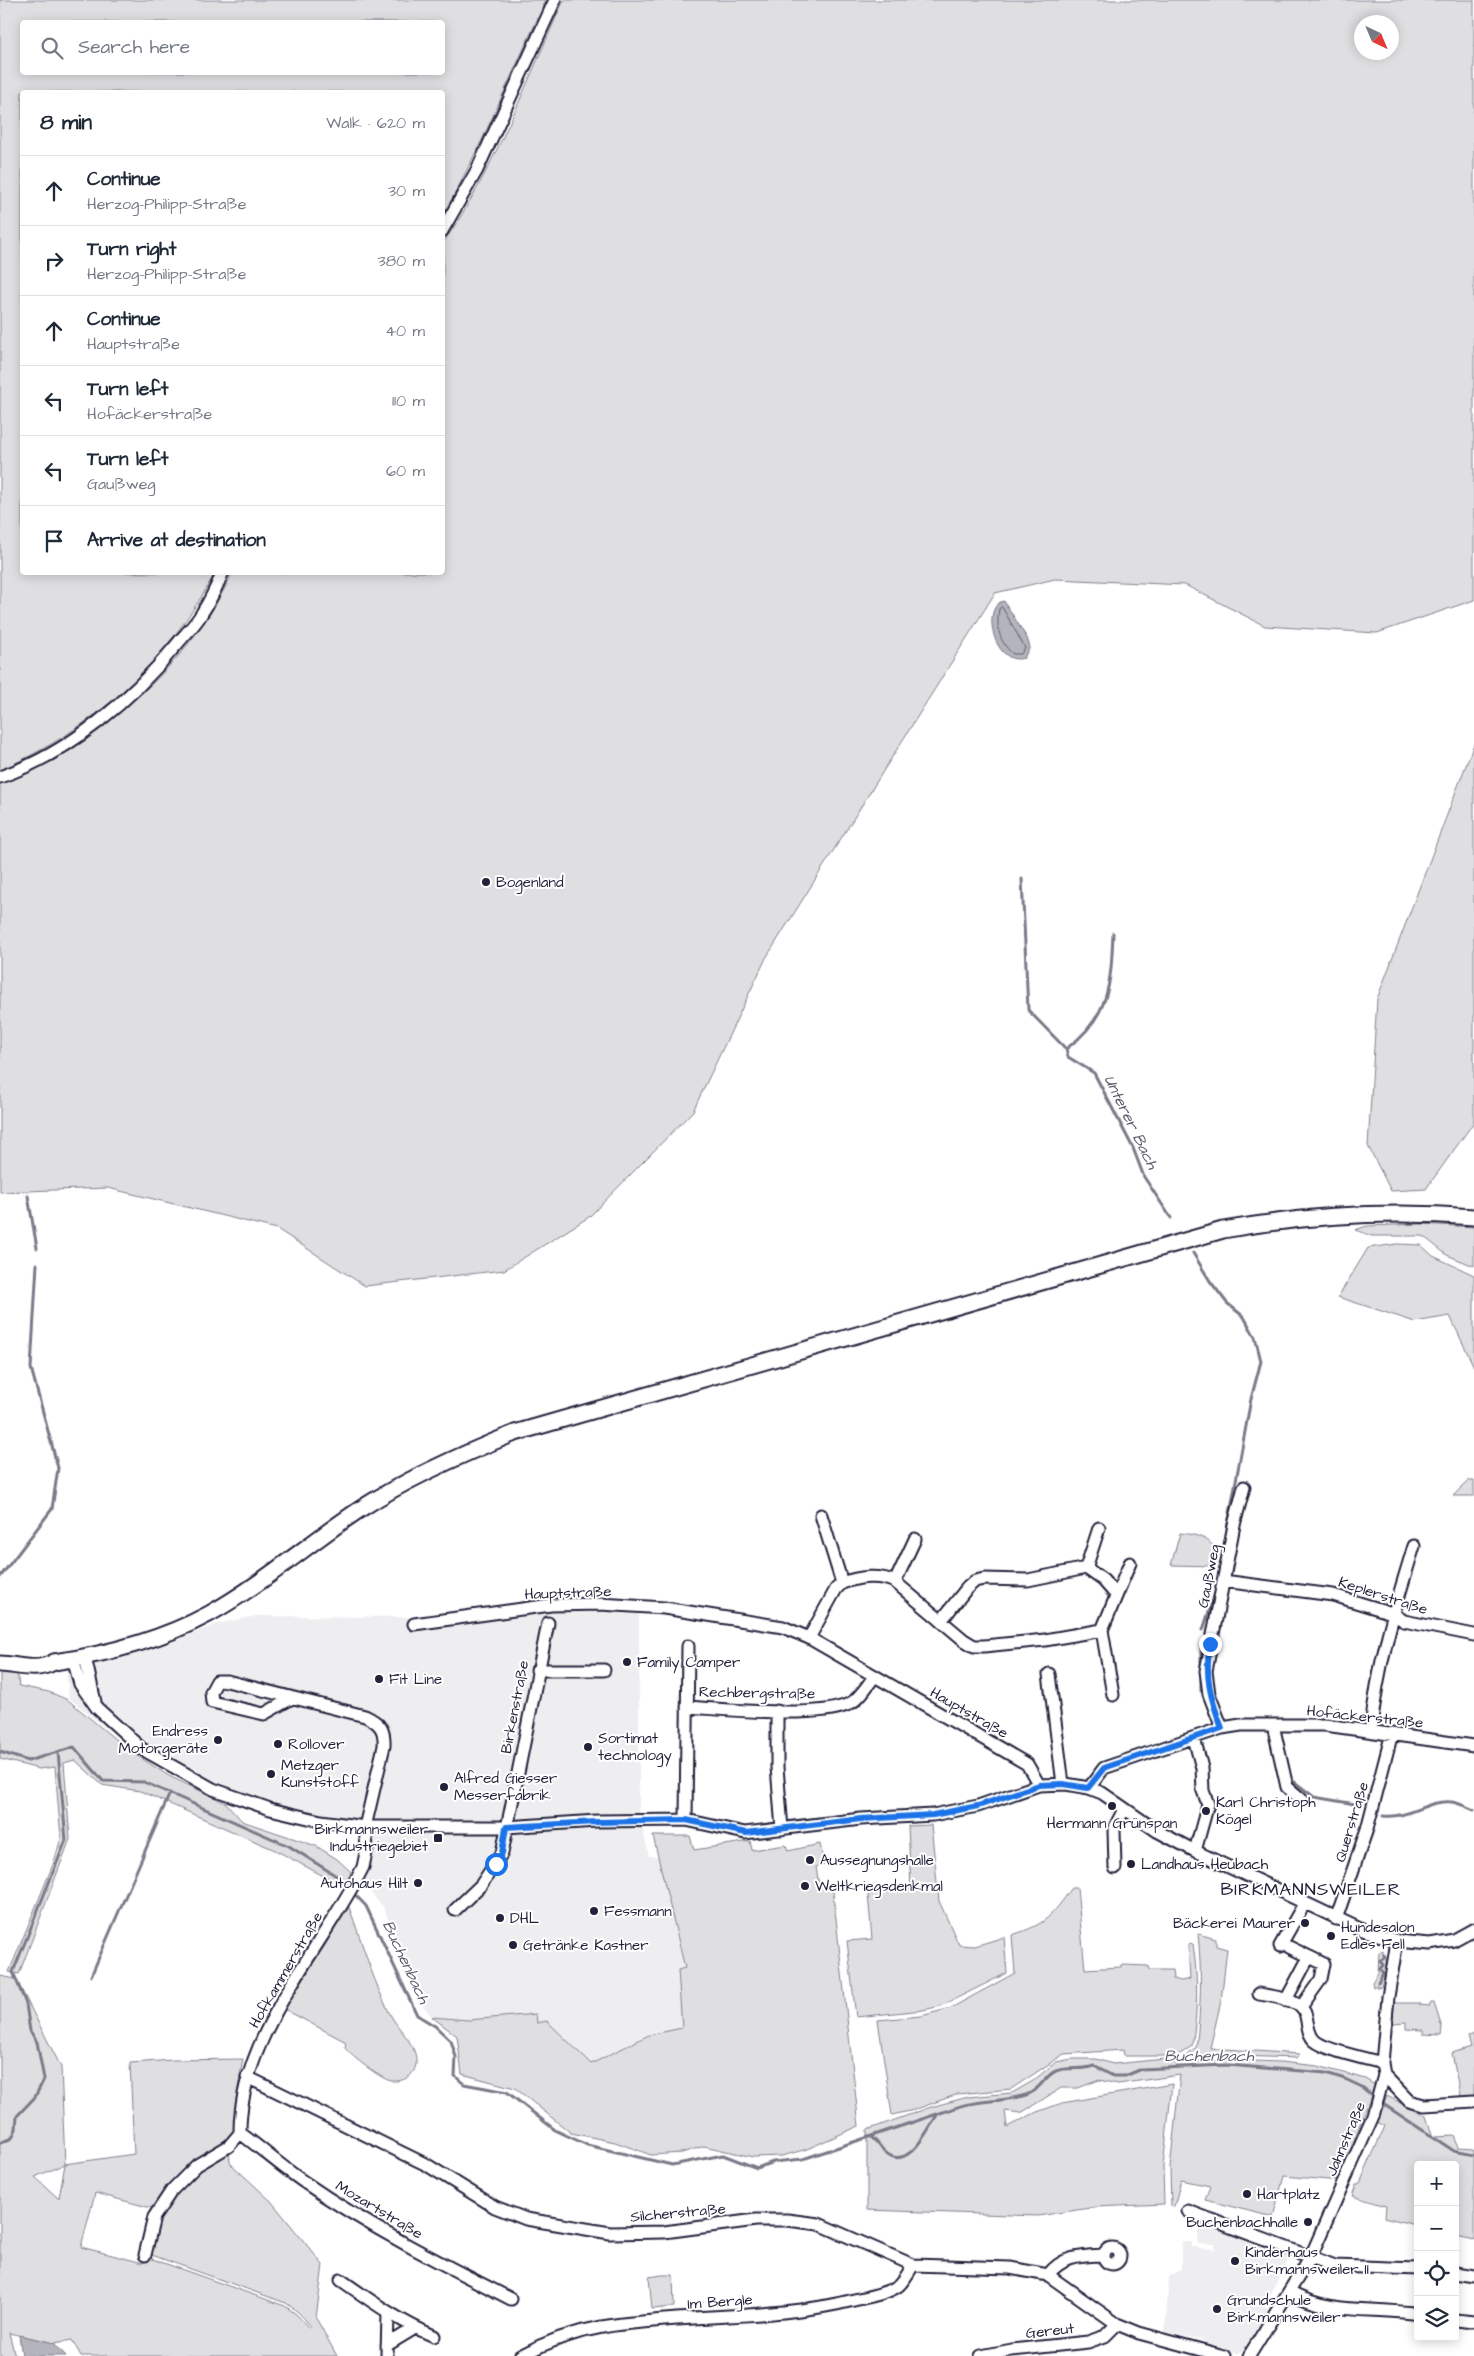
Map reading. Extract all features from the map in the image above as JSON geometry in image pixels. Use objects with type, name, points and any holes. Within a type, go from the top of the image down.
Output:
[{"type":"main road","points":[[0,1664],[18,1665],[35,1659],[54,1662],[79,1658],[135,1646],[170,1633],[210,1614],[253,1586],[362,1508],[439,1465],[515,1433],[1223,1230],[1278,1220],[1333,1214],[1442,1214],[1474,1217]]},
{"type":"street","points":[[445,226],[477,170],[555,0]]},
{"type":"street","points":[[0,777],[17,772],[66,744],[132,694],[163,662],[202,614],[222,575]]},
{"type":"street","name":"Gaußweg","points":[[1222,1728],[1210,1694],[1206,1671],[1223,1581],[1244,1487]]},
{"type":"street","points":[[821,1515],[842,1583]]},
{"type":"street","points":[[1086,1568],[1099,1528]]},
{"type":"street","points":[[895,1582],[915,1539]]},
{"type":"street","points":[[1371,1730],[1375,1688],[1392,1613],[1414,1546]]},
{"type":"street","points":[[1113,1695],[1102,1630],[1130,1563]]},
{"type":"street","points":[[941,1621],[967,1588],[975,1581],[984,1579],[1028,1580],[1086,1568],[1103,1580],[1116,1595]]},
{"type":"street","points":[[809,1638],[836,1589],[842,1583],[852,1579],[884,1577],[895,1582],[974,1646],[1044,1640],[1102,1630]]},
{"type":"street","name":"Keplerstraße","points":[[1223,1581],[1333,1595],[1392,1613],[1404,1621],[1474,1635]]},
{"type":"street","name":"Hauptstraße","points":[[414,1624],[551,1605],[600,1604],[664,1608],[783,1627],[809,1638],[1027,1764],[1039,1785]]},
{"type":"street","name":"Birkenstraße","points":[[455,1910],[481,1885],[502,1853],[537,1670],[548,1623]]},
{"type":"street","points":[[686,1820],[688,1646]]},
{"type":"street","points":[[79,1658],[96,1708],[142,1748],[213,1789],[270,1809],[321,1821],[365,1827],[506,1827],[686,1820],[746,1833],[861,1819],[933,1815],[978,1806],[1039,1785],[1063,1784],[1088,1788],[1102,1793],[1124,1809],[1195,1851],[1336,1919],[1397,1941],[1430,1944],[1454,1940],[1472,1933]]},
{"type":"street","points":[[537,1670],[604,1670]]},
{"type":"street","points":[[1049,1674],[1063,1784]]},
{"type":"street","name":"Rechbergstraße","points":[[686,1708],[777,1711],[832,1708],[850,1704],[875,1676]]},
{"type":"street","points":[[217,1681],[227,1681],[292,1698],[264,1714],[212,1702],[211,1692],[217,1681]]},
{"type":"street","name":"Hofkammerstraße","points":[[240,2132],[240,2114],[247,2077],[258,2049],[297,1974],[364,1867],[367,1848],[365,1827],[384,1746],[385,1735],[382,1727],[365,1716],[292,1698]]},
{"type":"street","points":[[777,1711],[777,1768],[782,1829]]},
{"type":"street","name":"Hofäckerstraße","points":[[1088,1788],[1104,1768],[1222,1728],[1241,1724],[1325,1725],[1474,1746]]},
{"type":"street","points":[[1274,1725],[1287,1787],[1301,1798]]},
{"type":"street","name":"Querstraße","points":[[1336,1919],[1367,1829],[1392,1733]]},
{"type":"street","points":[[1194,1738],[1202,1768],[1203,1791],[1208,1804],[1195,1851]]},
{"type":"street","points":[[1115,1868],[1114,1829],[1124,1809]]},
{"type":"street","points":[[1301,2007],[1321,1979],[1324,1964],[1285,1947],[1304,1904]]},
{"type":"street","name":"Jahnstraße","points":[[1249,2356],[1311,2256],[1373,2116],[1384,2075],[1382,2063],[1388,1997],[1397,1941]]},
{"type":"street","points":[[1286,2000],[1309,1957]]},
{"type":"street","points":[[1259,1994],[1286,2000],[1301,2007],[1315,2041],[1382,2063]]},
{"type":"street","points":[[1384,2075],[1409,2101],[1424,2106],[1474,2102]]},
{"type":"street","name":"Silcherstraße","points":[[247,2077],[427,2165],[495,2206],[526,2219],[610,2233],[664,2232],[747,2221],[787,2220],[819,2224],[913,2265],[1010,2268],[1048,2275],[1117,2324],[1139,2333],[1224,2356]]},
{"type":"street","points":[[145,2255],[154,2217],[172,2190],[197,2165],[229,2146],[240,2132]]},
{"type":"street","name":"Mozartstraße","points":[[240,2132],[303,2181],[346,2210],[384,2233],[511,2300]]},
{"type":"street","points":[[1188,2211],[1335,2266],[1414,2270]]},
{"type":"street","points":[[1048,2275],[1055,2265],[1067,2259],[1079,2256],[1104,2255]]},
{"type":"street","name":"Im Bergle","points":[[520,2356],[558,2339],[602,2327],[643,2322],[792,2312],[840,2304],[898,2286],[913,2265]]},
{"type":"street","points":[[1459,2274],[1474,2276]]},
{"type":"street","points":[[341,2280],[388,2312],[415,2328],[434,2336]]},
{"type":"street","points":[[1289,2292],[1305,2301],[1336,2309],[1414,2314]]},
{"type":"street","points":[[387,2351],[388,2312]]},
{"type":"street","points":[[1459,2320],[1474,2322]]},
{"type":"street","name":"Gereut","points":[[981,2356],[1088,2342],[1105,2336],[1117,2324]]},
{"type":"street","points":[[387,2351],[415,2328]]},
{"type":"shaded area","points":[[0,0],[546,0],[482,140],[445,213],[445,90],[20,90],[20,575],[214,575],[175,635],[125,689],[97,713],[66,735],[34,754],[0,770]]},
{"type":"shaded area","points":[[564,0],[1474,0],[1474,600],[1377,633],[1265,626],[1185,585],[1055,579],[995,593],[766,958],[693,1111],[589,1217],[504,1270],[365,1286],[277,1229],[108,1188],[0,1192],[0,784],[35,768],[69,749],[136,699],[192,639],[214,607],[231,575],[445,575],[445,240],[478,186],[509,124]]},
{"type":"shaded area","points":[[1474,744],[1474,1122],[1426,1189],[1391,1191],[1368,1146],[1377,999]]},
{"type":"shaded area","points":[[1421,1224],[1474,1227],[1474,1266],[1447,1255],[1423,1236],[1372,1236],[1355,1230],[1367,1226]]},
{"type":"shaded area","points":[[1397,1244],[1421,1245],[1433,1256],[1474,1275],[1474,1367],[1450,1316],[1415,1322],[1338,1297],[1368,1248]]},
{"type":"shaded area","points":[[1468,1481],[1474,1481],[1474,1496],[1453,1496]]},
{"type":"shaded area","points":[[1180,1533],[1195,1535],[1207,1540],[1215,1550],[1217,1557],[1216,1566],[1171,1565]]},
{"type":"shaded area","points":[[595,1597],[639,1602],[639,1815],[649,1856],[658,1857],[685,1968],[678,1971],[682,2029],[649,2035],[591,2065],[547,2021],[536,2023],[432,2017],[414,1993],[384,1908],[364,1884],[359,1858],[361,1838],[343,1828],[274,1816],[209,1791],[134,1751],[69,1698],[66,1670],[154,1649],[217,1624],[256,1616],[412,1617]]},
{"type":"shaded area","points":[[0,1671],[17,1672],[19,1686],[49,1692],[68,1700],[127,1749],[169,1776],[226,1803],[242,1821],[316,1846],[337,1859],[351,1872],[344,1887],[275,1850],[140,1791],[102,1785],[75,1760],[64,1763],[70,1839],[19,1974],[9,1972],[54,1862],[61,1838],[55,1767],[39,1769],[0,1759]]},
{"type":"shaded area","points":[[931,1825],[939,1901],[959,1945],[975,1946],[1004,1937],[1007,1973],[941,2006],[923,2010],[856,2017],[847,1941],[872,1939],[868,1894],[911,1890],[908,1826]]},
{"type":"shaded area","points":[[653,1836],[690,1836],[694,1850],[750,1841],[752,1850],[786,1845],[788,1851],[820,1844],[824,1865],[816,1867],[819,1885],[832,1883],[859,2126],[807,2149],[782,2156],[753,2157],[704,2146],[682,2153],[651,2155],[615,2142],[571,2133],[515,2088],[462,2074],[457,2036],[432,2017],[469,2020],[536,2014],[537,2023],[547,2021],[591,2064],[649,2035],[682,2028],[678,1970],[685,1968]]},
{"type":"shaded area","points":[[1072,1888],[1077,1888],[1085,1969],[1121,1967],[1122,1965],[1148,1966],[1149,1970],[1172,1970],[1173,1979],[1181,1981],[1190,1979],[1188,1945],[1193,1944],[1197,1995],[1192,2046],[1177,2056],[1124,2056],[1123,2050],[1064,2054],[1011,2089],[958,2094],[914,2110],[892,2115],[878,2020],[921,2016],[951,2008],[1015,1973],[1012,1935],[1041,1923],[1059,1906]]},
{"type":"shaded area","points":[[349,1907],[384,2001],[393,2020],[414,2050],[416,2057],[415,2069],[407,2078],[400,2081],[391,2081],[380,2076],[348,2052],[345,2048],[346,2042],[284,2009]]},
{"type":"shaded area","points":[[1198,1934],[1216,1939],[1216,1946],[1227,1949],[1221,2001],[1210,2048],[1300,2054],[1296,2058],[1207,2055],[1185,2057],[1196,2048],[1198,2033],[1200,1976]]},
{"type":"shaded area","points":[[1383,1951],[1386,1969],[1381,1987],[1377,1988],[1377,1985],[1373,1987],[1372,1982],[1378,1973],[1379,1952]]},
{"type":"shaded area","points":[[0,1976],[16,1979],[61,2067],[65,2164],[134,2154],[130,2063],[243,2059],[235,2105],[235,2133],[190,2166],[155,2209],[95,2193],[81,2247],[143,2263],[144,2256],[285,2306],[296,2314],[309,2328],[310,2325],[286,2303],[146,2253],[157,2216],[174,2189],[197,2167],[229,2146],[230,2163],[271,2201],[323,2265],[316,2318],[337,2356],[81,2356],[72,2340],[54,2343],[9,2333],[15,2356],[0,2356]],"holes":[[[65,2164],[59,2198],[35,2177]]]},
{"type":"shaded area","points":[[1394,2003],[1419,2003],[1419,2005],[1430,2006],[1430,2003],[1434,2003],[1442,2028],[1441,2035],[1423,2034],[1423,2030],[1406,2029],[1406,2022],[1393,2023]]},
{"type":"shaded area","points":[[1474,2034],[1474,2098],[1461,2100],[1452,2053],[1471,2047],[1468,2037]]},
{"type":"shaded area","points":[[1072,2059],[1096,2059],[1113,2064],[1165,2059],[1174,2063],[1228,2060],[1280,2062],[1318,2066],[1365,2079],[1375,2085],[1339,2181],[1284,2176],[1273,2217],[1205,2200],[1210,2186],[1181,2180],[1174,2207],[1171,2206],[1170,2168],[1180,2075],[1118,2084],[1099,2080],[1078,2088],[1061,2088],[1021,2113],[1005,2111],[1007,2127],[1037,2112],[1062,2103],[1172,2084],[1163,2167],[1164,2204],[1096,2207],[1038,2216],[867,2210],[867,2130],[931,2107],[968,2097],[1012,2093],[1033,2081],[1056,2062]]},
{"type":"shaded area","points":[[1387,2096],[1426,2116],[1433,2137],[1454,2136],[1459,2148],[1474,2149],[1474,2240],[1459,2237],[1459,2161],[1414,2161],[1414,2225],[1385,2217],[1386,2206],[1352,2196],[1356,2185],[1360,2183],[1385,2126],[1377,2122]]},
{"type":"shaded area","name":"Grundschule Birkmannsweiler","points":[[1201,2224],[1292,2254],[1263,2306],[1271,2312],[1250,2347],[1236,2354],[1198,2339],[1165,2332],[1169,2277],[1181,2269],[1181,2242],[1191,2242],[1191,2247],[1215,2249],[1215,2244],[1198,2244],[1198,2231]]},
{"type":"shaded area","points":[[673,2275],[674,2307],[652,2309],[649,2277]]},
{"type":"water","points":[[1004,601],[1027,638],[1030,647],[1024,658],[1014,659],[1005,654],[998,645],[994,635],[993,613],[997,605]]},
{"type":"water","points":[[19,2335],[54,2343],[66,2356],[22,2356]]},
{"type":"waterway","name":"Unterer Bach","points":[[1022,879],[1028,1010],[1066,1049],[1068,1057],[1094,1073],[1133,1148],[1144,1177],[1171,1218]]},
{"type":"waterway","points":[[1066,1049],[1081,1037],[1100,1011],[1109,983],[1113,933]]},
{"type":"waterway","points":[[28,1196],[37,1248]]},
{"type":"waterway","name":"Unterer Bach","points":[[1193,1253],[1210,1281],[1227,1303],[1244,1317],[1255,1337],[1261,1361],[1251,1399],[1224,1546]]},
{"type":"waterway","points":[[0,1577],[52,1509],[58,1468],[31,1368],[37,1264]]},
{"type":"waterway","name":"Unterer Bach","points":[[1203,1630],[1216,1590]]},
{"type":"waterway","name":"Unterer Bach","points":[[1201,1645],[1201,1691]]},
{"type":"waterway","name":"Buchenbach","points":[[0,1752],[28,1761],[74,1747],[103,1781],[144,1782],[289,1846],[338,1877],[366,1906],[417,2015],[435,2026],[451,2041],[456,2057],[455,2076],[464,2084],[507,2092],[555,2130],[587,2145],[672,2165],[723,2155],[757,2168],[773,2162],[803,2159],[961,2106],[1026,2095],[1035,2090],[1048,2076],[1056,2071],[1094,2066],[1113,2076],[1125,2076],[1142,2069],[1227,2065],[1326,2073],[1362,2087],[1375,2098]]},
{"type":"waterway","points":[[0,2143],[12,2138],[16,2129],[17,2116],[35,2097],[44,2079],[37,2042],[30,2031],[26,2004],[13,1972],[66,1840],[58,1752]]},
{"type":"waterway","name":"Unterer Bach","points":[[1292,1780],[1314,1797],[1361,1805]]},
{"type":"waterway","points":[[91,1976],[170,1793]]},
{"type":"waterway","name":"Unterer Bach","points":[[1383,1816],[1402,1815],[1443,1802],[1463,1805],[1474,1810]]},
{"type":"waterway","points":[[1378,1983],[1383,1973],[1380,1969],[1383,1965],[1380,1961],[1385,1957],[1384,1955]]},
{"type":"waterway","name":"Buchenbach","points":[[1380,2102],[1454,2151],[1474,2155]]},
{"type":"waterway","name":"Buchenbach","points":[[871,2137],[892,2157],[901,2157],[915,2148],[937,2115]]},
{"type":"place","name":"Bogenland","points":[[486,882]]},
{"type":"place","name":"Family Camper","points":[[627,1662]]},
{"type":"place","name":"Fit Line","points":[[379,1679]]},
{"type":"place","name":"Endress Motorgeräte","points":[[218,1740]]},
{"type":"place","name":"Rollover","points":[[278,1744]]},
{"type":"place","name":"Sortimat technology","points":[[588,1747]]},
{"type":"place","name":"Metzger Kunststoff","points":[[271,1774]]},
{"type":"place","name":"Alfred Giesser Messerfabrik","points":[[444,1787]]},
{"type":"place","name":"Hermann Grünspan","points":[[1112,1806]]},
{"type":"place","name":"Karl Christoph Kögel","points":[[1206,1811]]},
{"type":"place","name":"Birkmannsweiler Industriegebiet","points":[[438,1838]]},
{"type":"place","name":"Aussegnungshalle","points":[[810,1860]]},
{"type":"place","name":"Landhaus Heubach","points":[[1131,1864]]},
{"type":"place","name":"Autohaus Hilt","points":[[418,1883]]},
{"type":"place","name":"Weltkriegsdenkmal","points":[[805,1886]]},
{"type":"place","name":"Fessmann","points":[[594,1911]]},
{"type":"place","name":"DHL","points":[[500,1918]]},
{"type":"place","name":"Bäckerei Maurer","points":[[1305,1923]]},
{"type":"place","name":"Hundesalon Edles Fell","points":[[1331,1936]]},
{"type":"place","name":"Getränke Kastner","points":[[513,1945]]},
{"type":"place","name":"Hartplatz","points":[[1247,2194]]},
{"type":"place","name":"Buchenbachhalle","points":[[1308,2222]]},
{"type":"place","name":"Kinderhaus Birkmannsweiler II","points":[[1235,2261]]},
{"type":"place","name":"Grundschule Birkmannsweiler","points":[[1217,2309]]},
{"type":"district","name":"BIRKMANNSWEILER","points":[[1311,1889]]},
{"type":"route","points":[[496,1864],[502,1853],[506,1827],[686,1820],[732,1832],[746,1833],[861,1819],[933,1815],[978,1806],[1039,1785],[1063,1784],[1088,1788],[1104,1768],[1222,1728],[1210,1694],[1206,1671],[1210,1644]]}]
